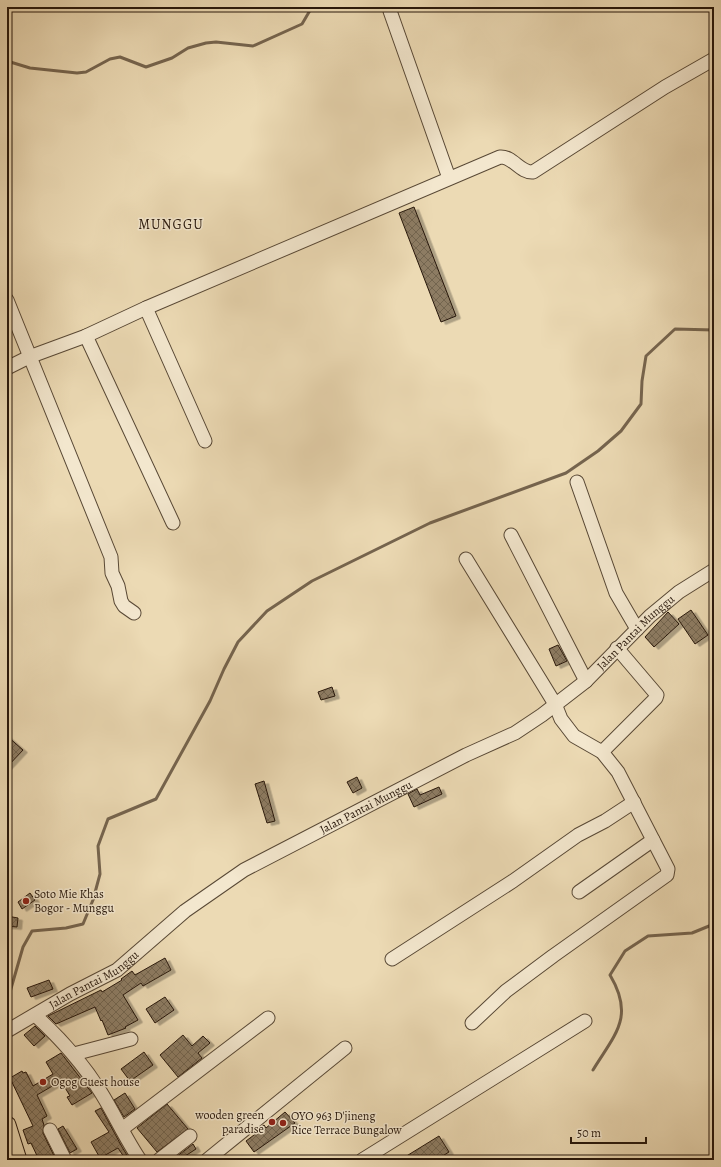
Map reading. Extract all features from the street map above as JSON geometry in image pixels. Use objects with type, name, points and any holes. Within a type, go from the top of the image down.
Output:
[{"type":"main road","points":[[7,1125],[18,1160]]},
{"type":"street","points":[[390,11],[449,178]]},
{"type":"street","points":[[7,368],[29,357],[86,336],[146,308],[500,157],[508,157],[527,171],[533,172],[665,87],[714,59]]},
{"type":"street","points":[[7,300],[111,557],[112,573],[118,586],[121,601],[124,606],[134,613]]},
{"type":"street","points":[[146,308],[205,441]]},
{"type":"street","points":[[86,336],[173,523]]},
{"type":"street","points":[[577,482],[616,593],[637,629]]},
{"type":"street","points":[[511,535],[586,681]]},
{"type":"street","points":[[466,559],[555,704],[561,719],[574,736],[588,746],[602,752],[618,772],[668,869],[667,875],[524,978],[472,1023]]},
{"type":"street","name":"Jalan Pantai Munggu","points":[[7,1031],[70,994],[117,970],[185,911],[244,870],[466,755],[515,733],[586,681],[617,648],[679,592],[714,570]]},
{"type":"street","points":[[602,752],[657,696],[617,648]]},
{"type":"street","points":[[392,959],[512,881],[572,839],[605,821],[634,802]]},
{"type":"street","points":[[579,892],[653,840]]},
{"type":"street","points":[[35,1015],[59,1037],[74,1054],[100,1090],[140,1160]]},
{"type":"street","points":[[122,1129],[268,1018]]},
{"type":"street","points":[[362,1160],[585,1021]]},
{"type":"street","points":[[74,1054],[131,1039]]},
{"type":"street","points":[[207,1160],[345,1048]]},
{"type":"street","points":[[50,1130],[66,1160]]},
{"type":"street","points":[[159,1160],[190,1136]]},
{"type":"building","points":[[414,207],[456,316],[441,322],[399,213]]},
{"type":"building","points":[[691,610],[708,635],[695,644],[678,619]]},
{"type":"building","points":[[668,612],[679,624],[654,647],[645,637]]},
{"type":"building","points":[[558,645],[567,661],[556,666],[549,649]]},
{"type":"building","points":[[332,687],[335,696],[321,700],[318,692]]},
{"type":"building","points":[[7,736],[23,750],[7,767]]},
{"type":"building","points":[[357,777],[362,788],[353,793],[347,782]]},
{"type":"building","points":[[264,781],[275,821],[267,823],[255,784]]},
{"type":"building","points":[[439,787],[442,794],[414,807],[408,794],[417,789],[420,795]]},
{"type":"building","name":"Soto Mie Khas Bogor - Munggu","points":[[30,893],[35,900],[22,909],[18,902]]},
{"type":"building","points":[[7,916],[18,918],[17,927],[7,926]]},
{"type":"building","points":[[165,958],[171,970],[143,986],[141,983],[123,995],[138,1020],[125,1027],[126,1028],[108,1035],[95,1007],[56,1024],[48,1016],[101,990],[102,992],[122,980],[121,979],[132,971],[135,975]]},
{"type":"building","points":[[49,980],[53,989],[31,997],[27,988]]},
{"type":"building","points":[[165,997],[174,1010],[155,1023],[146,1009]]},
{"type":"building","points":[[35,1026],[45,1036],[34,1046],[24,1035]]},
{"type":"building","points":[[183,1035],[192,1046],[203,1036],[210,1043],[198,1053],[202,1058],[178,1077],[160,1055]]},
{"type":"building","points":[[144,1052],[153,1065],[130,1081],[121,1069]]},
{"type":"building","points":[[61,1053],[92,1093],[72,1105],[67,1097],[70,1096],[61,1081],[37,1095],[47,1116],[42,1119],[44,1125],[43,1133],[56,1160],[39,1160],[31,1143],[28,1144],[23,1130],[33,1126],[10,1078],[22,1071],[23,1073],[26,1072],[33,1086],[53,1074],[46,1062]]},
{"type":"building","points":[[125,1093],[135,1109],[124,1117],[114,1100]]},
{"type":"building","points":[[167,1104],[188,1129],[157,1152],[137,1128]]},
{"type":"building","points":[[101,1108],[130,1160],[126,1160],[118,1148],[100,1158],[91,1142],[109,1132],[95,1111]]},
{"type":"building","points":[[285,1112],[295,1123],[254,1152],[246,1141],[258,1132],[257,1130],[264,1125],[266,1128]]},
{"type":"building","points":[[63,1126],[77,1149],[70,1153],[58,1129]]},
{"type":"building","points":[[439,1136],[449,1152],[436,1160],[400,1160]]},
{"type":"building","points":[[193,1144],[196,1149],[179,1160],[172,1160]]},
{"type":"waterway","points":[[7,61],[30,68],[77,73],[86,72],[110,59],[120,57],[146,67],[172,58],[188,48],[206,43],[216,42],[253,46],[302,24],[312,7]]},
{"type":"waterway","points":[[7,995],[10,992],[23,947],[32,931],[66,928],[83,924],[93,900],[100,874],[98,846],[108,819],[156,799],[210,701],[238,642],[267,611],[312,581],[430,523],[566,473],[598,451],[621,431],[641,404],[642,381],[646,356],[675,329],[714,330]]},
{"type":"waterway","points":[[593,1070],[615,1035],[619,1025],[621,1002],[610,975],[625,951],[648,936],[692,933],[714,924]]},
{"type":"place","name":"Soto Mie Khas Bogor - Munggu","points":[[26,901]]},
{"type":"place","name":"Ogog Guest house","points":[[43,1082]]},
{"type":"place","name":"wooden green paradise","points":[[272,1122]]},
{"type":"place","name":"OYO 963 D'jineng Rice Terrace Bungalow","points":[[283,1123]]},
{"type":"district","name":"MUNGGU","points":[[171,224]]}]
